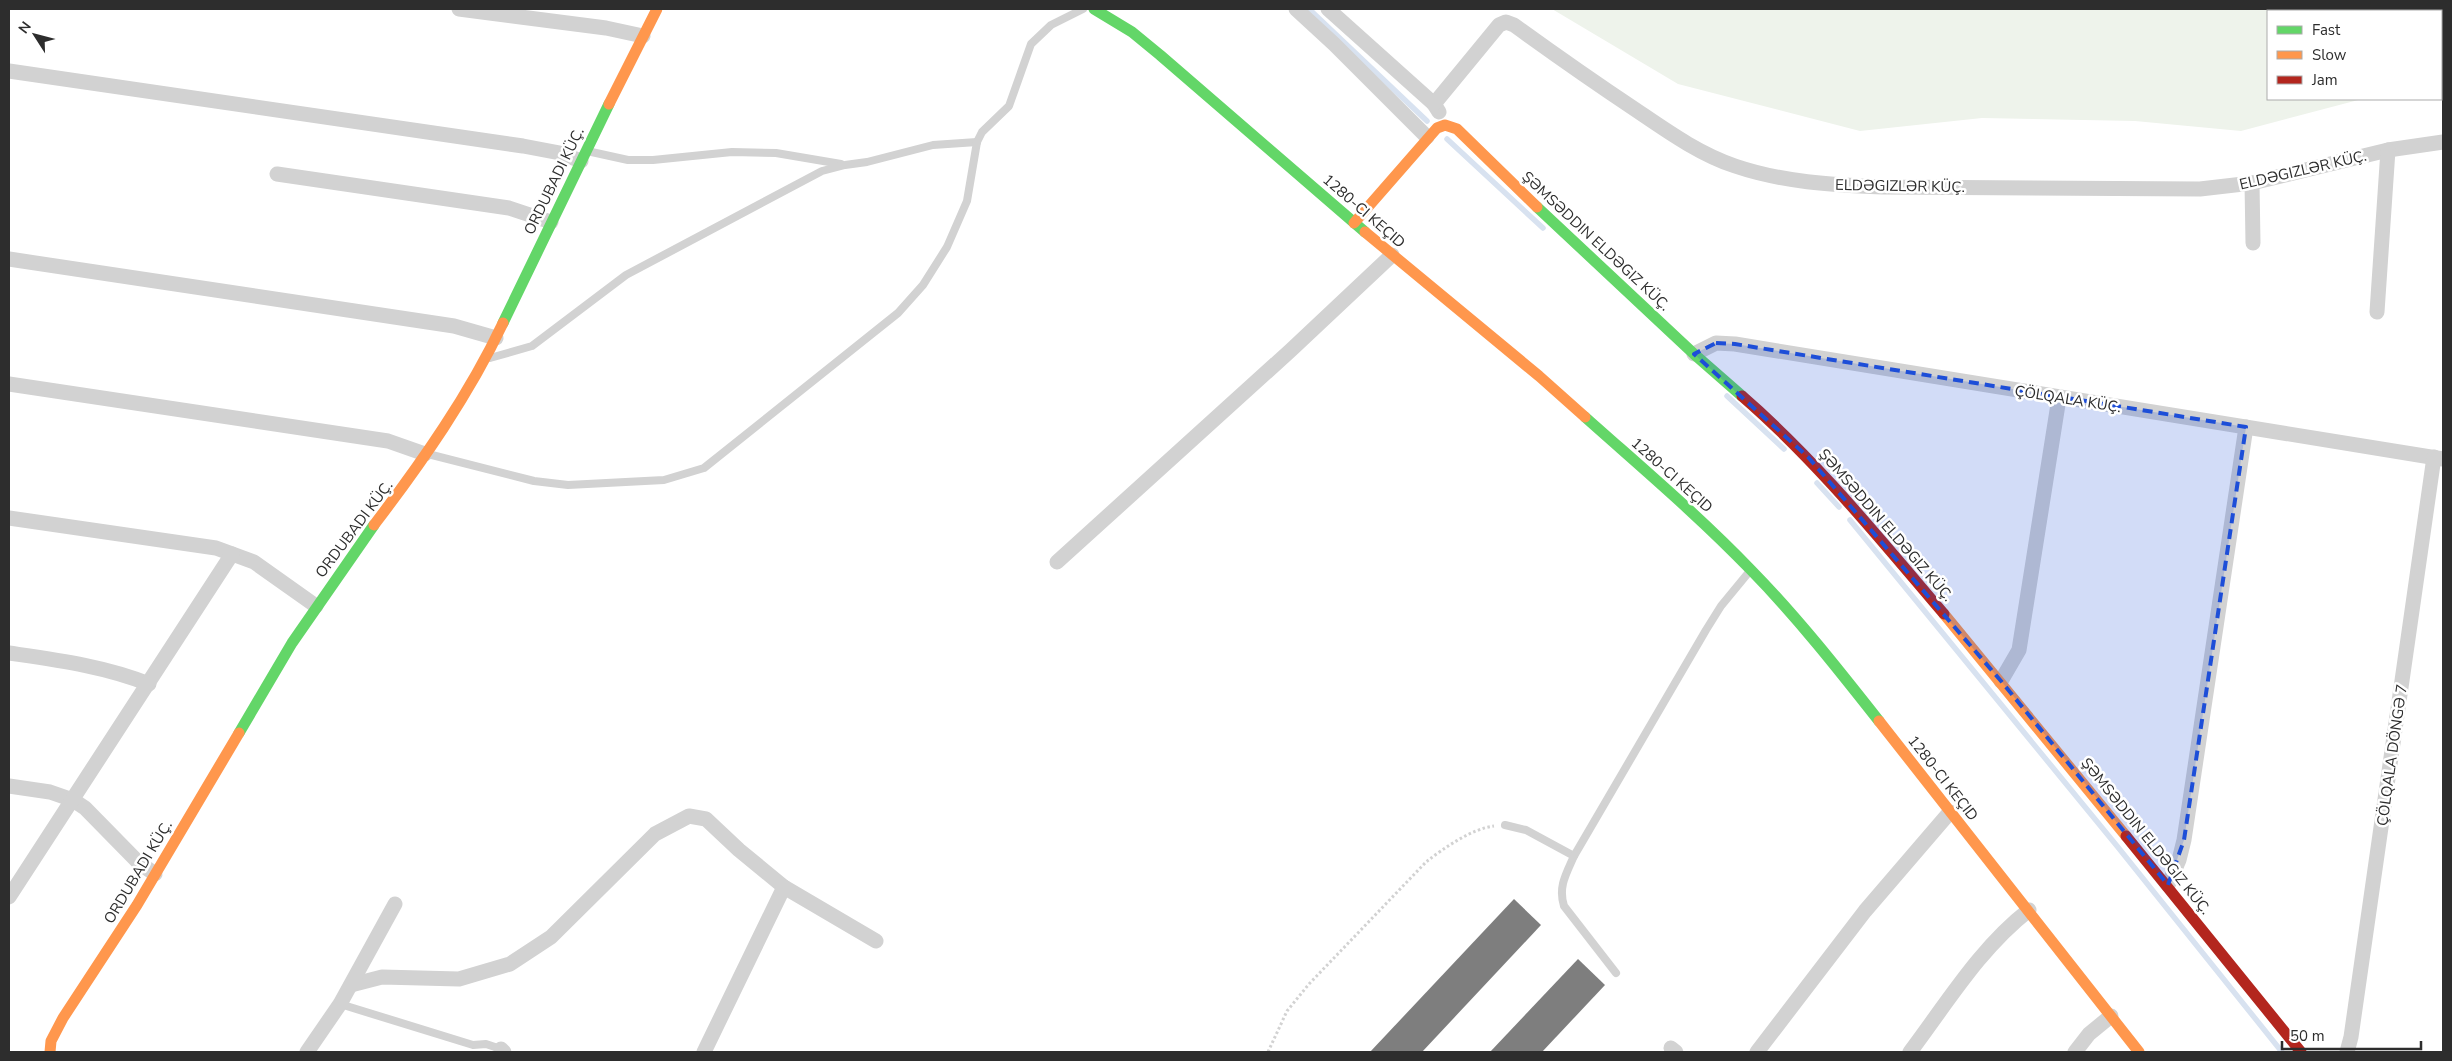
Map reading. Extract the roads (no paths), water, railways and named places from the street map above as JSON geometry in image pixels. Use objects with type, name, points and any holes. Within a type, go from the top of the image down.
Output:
[{"type":"street","points":[[459,9],[606,28],[642,36]]},
{"type":"street","name":"ORDUBADI KÜÇ.","points":[[50,1052],[51,1041],[63,1018],[155,874],[259,696],[316,606],[425,454],[468,390],[486,359],[583,156],[642,36],[658,9]]},
{"type":"street","points":[[1094,9],[1132,32],[1160,55],[1354,223],[1538,376],[1696,516],[1751,570],[1818,645],[2029,910],[2139,1052]]},
{"type":"street","points":[[1296,9],[1334,44],[1427,137]]},
{"type":"street","points":[[1328,9],[1434,104],[1445,125],[1437,128],[1427,137],[1354,223]]},
{"type":"street","name":"ELDƏGIZLƏR KÜÇ.","points":[[1434,104],[1499,24],[1506,22],[1514,24],[1669,133],[1703,152],[1734,166],[1774,177],[1832,185],[1882,188],[2200,189],[2252,183],[2388,150],[2443,142]]},
{"type":"street","points":[[9,71],[583,156]]},
{"type":"street","name":"ŞƏMSƏDDIN ELDƏGIZ KÜÇ.","points":[[1445,125],[1457,129],[1470,140],[1554,224],[1694,354],[1770,420],[1835,486],[2001,681],[2168,885],[2301,1052]]},
{"type":"street","points":[[2377,312],[2388,150]]},
{"type":"street","points":[[276,174],[509,208],[551,222]]},
{"type":"street","points":[[2252,183],[2253,243]]},
{"type":"street","points":[[1057,562],[1291,350],[1392,254]]},
{"type":"street","points":[[9,258],[454,326],[496,338]]},
{"type":"street","name":"ÇÖLQALA KÜÇ.","points":[[1694,354],[1716,343],[1735,344],[2438,458]]},
{"type":"street","points":[[9,384],[388,441],[425,454]]},
{"type":"street","points":[[2001,681],[2011,668],[2019,650],[2059,398]]},
{"type":"street","points":[[2168,885],[2179,860],[2184,840],[2246,427]]},
{"type":"street","name":"ÇÖLQALA DÖNGƏ 7","points":[[2347,1052],[2352,1037],[2438,458]]},
{"type":"street","points":[[9,518],[216,548],[254,562],[316,606]]},
{"type":"street","points":[[9,897],[232,554]]},
{"type":"street","points":[[9,653],[112,671],[149,684]]},
{"type":"street","points":[[9,786],[50,792],[73,800],[84,808],[138,862],[155,874]]},
{"type":"street","points":[[1757,1052],[1866,911],[1950,812]]},
{"type":"street","points":[[351,985],[382,977],[459,979],[510,964],[551,937],[656,834],[689,816],[706,819],[738,850],[784,887],[876,941]]},
{"type":"street","points":[[704,1052],[784,887]]},
{"type":"street","points":[[307,1052],[340,1004],[394,904]]},
{"type":"street","points":[[1910,1052],[1984,954],[2009,926],[2029,910]]},
{"type":"street","points":[[2074,1052],[2089,1034],[2111,1016]]},
{"type":"lane","points":[[425,454],[534,481],[568,485],[664,480],[704,468],[898,313],[923,285],[947,248],[967,201],[977,142],[982,132],[1009,106],[1031,44],[1051,25],[1083,9]]},
{"type":"lane","points":[[486,359],[532,346],[626,275],[822,170],[867,162],[933,145],[977,142]]},
{"type":"lane","points":[[583,156],[652,160],[732,152],[776,153],[845,165]]},
{"type":"lane","points":[[1616,973],[1564,906],[1560,893],[1562,881],[1574,856],[1706,630],[1721,606],[1751,570]]},
{"type":"lane","points":[[1505,825],[1526,830],[1574,856]]},
{"type":"lane","points":[[340,1004],[473,1046],[486,1044],[502,1051]]},
{"type":"waterway","points":[[1309,9],[1427,121]]},
{"type":"waterway","points":[[1447,139],[1543,228]]},
{"type":"waterway","points":[[1727,396],[1784,449]]},
{"type":"waterway","points":[[1817,483],[1839,507]]},
{"type":"waterway","points":[[1850,520],[2117,846],[2282,1052]]}]
